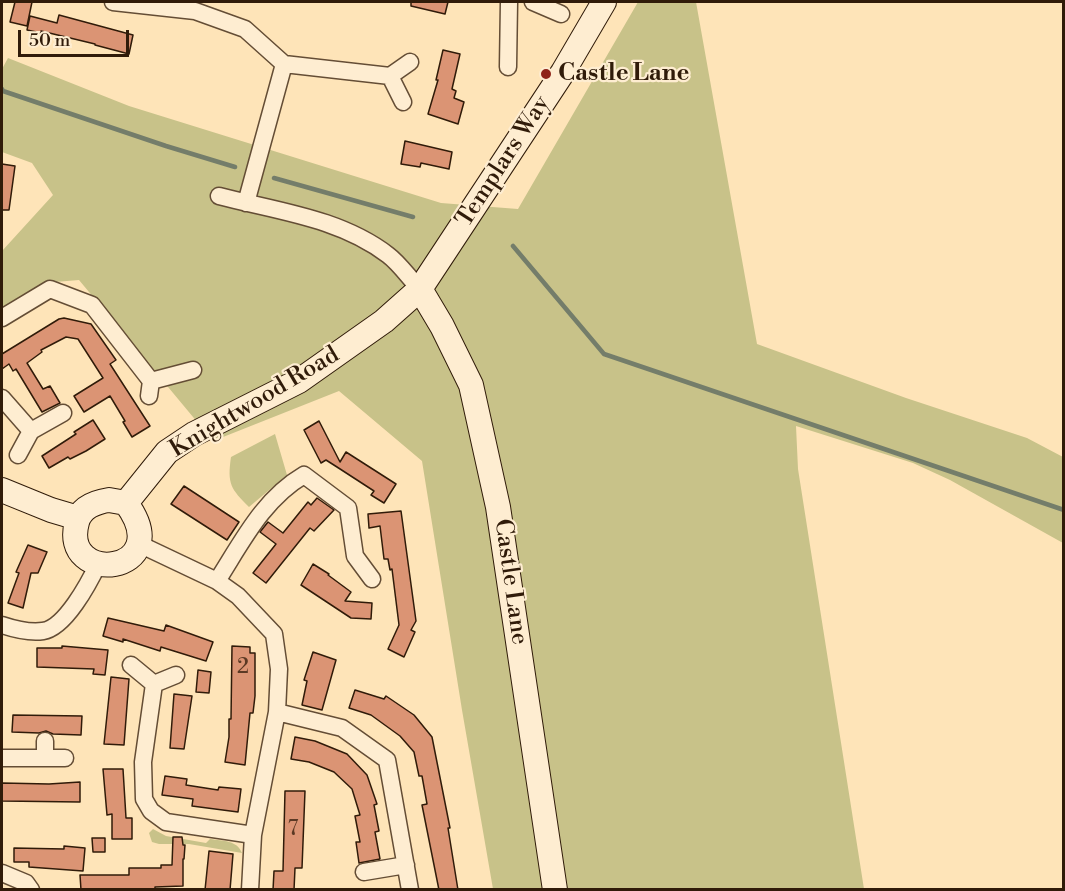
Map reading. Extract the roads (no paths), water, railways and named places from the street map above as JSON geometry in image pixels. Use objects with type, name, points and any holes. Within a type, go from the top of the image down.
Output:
[{"type":"street","points":[[114,2],[197,6],[245,29],[284,64],[390,76],[410,62]]},
{"type":"street","points":[[508,2],[508,67]]},
{"type":"street","points":[[533,2],[561,14]]},
{"type":"street","name":"Templars Way","points":[[420,289],[563,72],[604,2]]},
{"type":"street","points":[[246,203],[284,64]]},
{"type":"street","points":[[390,76],[403,102]]},
{"type":"street","points":[[219,196],[321,221],[366,240],[390,256],[420,289]]},
{"type":"street","points":[[2,318],[50,289],[92,305],[150,388],[193,370]]},
{"type":"street","name":"Knightwood Road","points":[[126,503],[167,452],[194,434],[299,381],[384,321],[420,289]]},
{"type":"street","name":"Castle Lane","points":[[420,289],[442,326],[471,385],[498,507],[555,890]]},
{"type":"street","points":[[2,398],[31,431]]},
{"type":"street","points":[[18,455],[31,431],[63,413]]},
{"type":"street","points":[[217,581],[254,522],[286,485],[304,475],[348,508],[355,556],[372,579]]},
{"type":"street","points":[[2,490],[51,510],[78,518]]},
{"type":"street","points":[[98,501],[126,503],[139,524],[139,544],[133,554],[124,561],[109,566],[98,564],[88,559],[80,551],[75,535],[78,518],[87,507],[98,501]]},
{"type":"street","points":[[139,544],[217,581],[238,596],[274,634],[279,669],[277,712],[254,836],[250,890]]},
{"type":"street","points":[[2,625],[17,630],[45,631],[70,612],[98,564]]},
{"type":"street","points":[[131,665],[154,684]]},
{"type":"street","points":[[154,684],[176,675]]},
{"type":"street","points":[[154,684],[143,762],[144,799],[151,811],[166,822],[254,836]]},
{"type":"street","points":[[277,712],[342,728],[387,760],[410,890]]},
{"type":"street","points":[[2,758],[45,750],[65,758]]},
{"type":"street","points":[[364,872],[406,865]]},
{"type":"street","points":[[2,873],[26,883],[31,890]]},
{"type":"waterway","points":[[2,89],[166,146],[235,167]]},
{"type":"waterway","points":[[274,178],[413,217]]},
{"type":"waterway","points":[[513,246],[604,354],[1064,510]]},
{"type":"place","name":"Castle Lane","points":[[546,74]]}]
